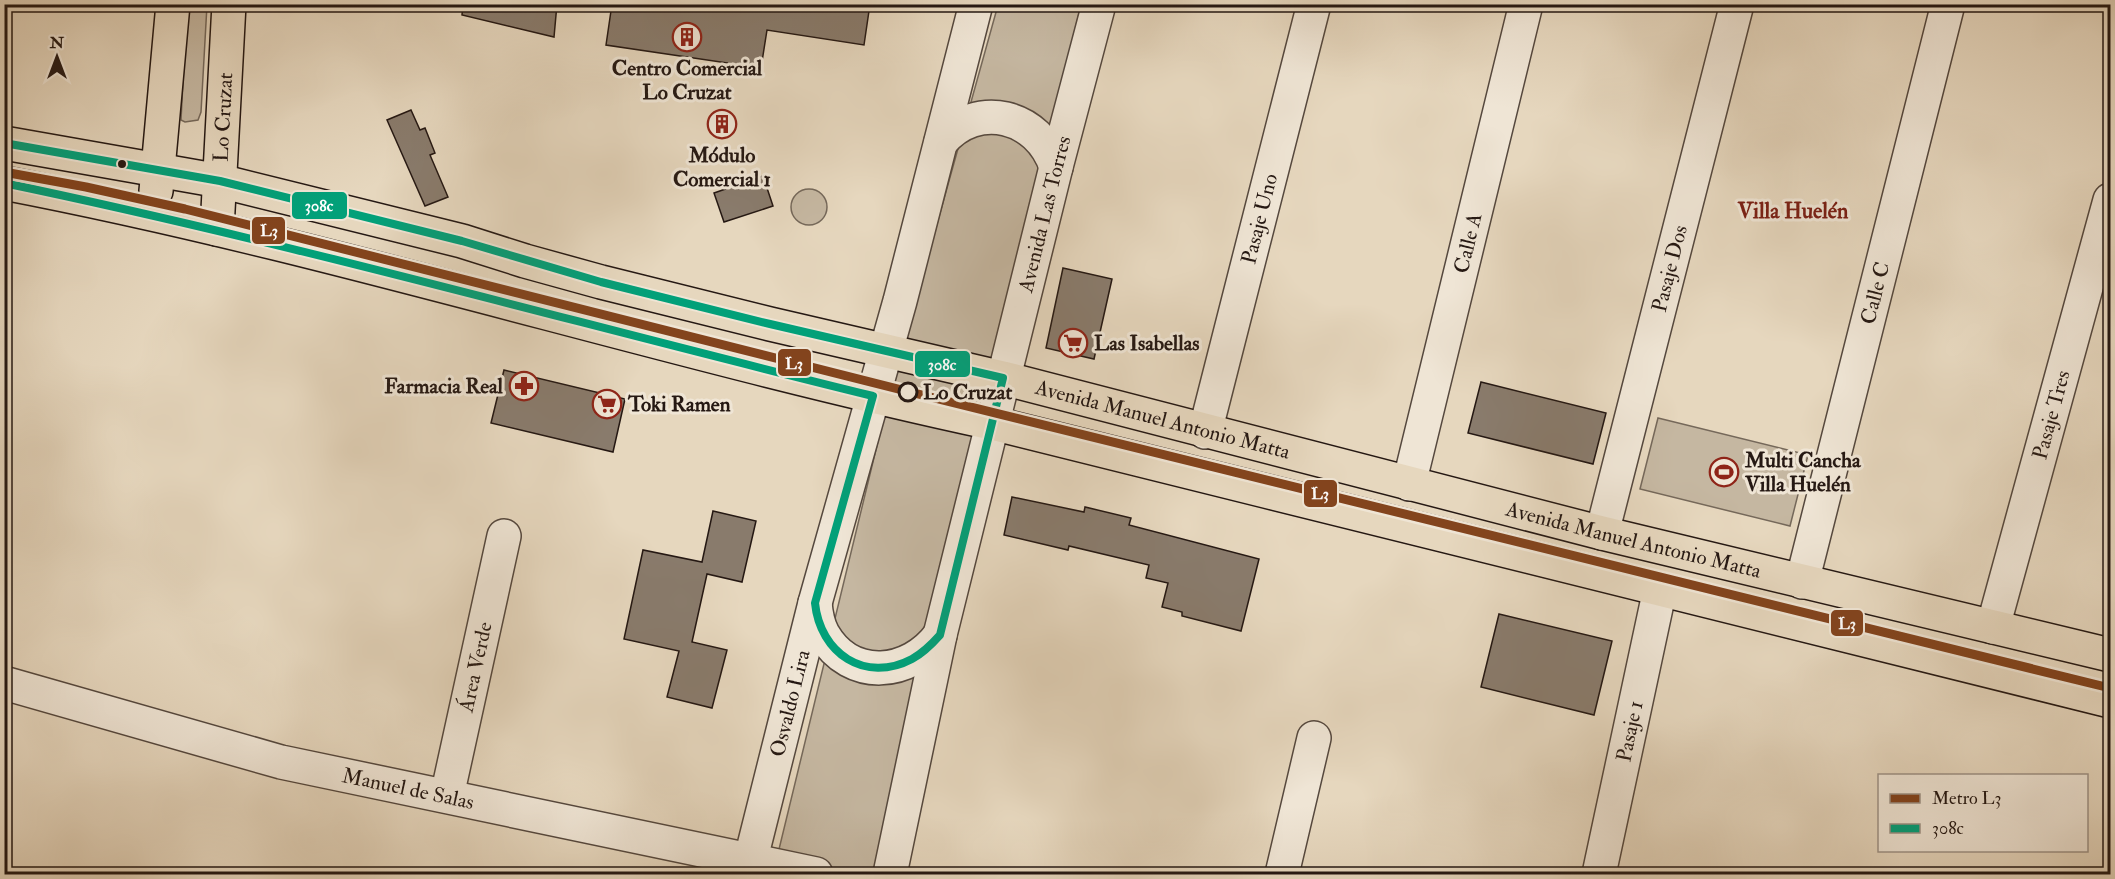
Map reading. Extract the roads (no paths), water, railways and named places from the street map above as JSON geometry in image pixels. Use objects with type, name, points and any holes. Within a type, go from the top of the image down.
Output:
[{"type":"main road","points":[[153,215],[173,4]]},
{"type":"main road","name":"Lo Cruzat","points":[[217,229],[229,4]]},
{"type":"main road","name":"Avenida Manuel Antonio Matta","points":[[4,143],[220,182],[462,241],[525,261],[624,287],[1003,378],[1602,533],[2110,655]]},
{"type":"main road","name":"Avenida Manuel Antonio Matta","points":[[4,183],[217,229],[873,396],[992,423],[2110,700]]},
{"type":"street","points":[[886,350],[976,4]]},
{"type":"street","name":"Avenida Las Torres","points":[[992,423],[1099,4]]},
{"type":"street","name":"Pasaje Uno","points":[[1205,432],[1314,4]]},
{"type":"street","name":"Calle A","points":[[1409,484],[1526,4]]},
{"type":"street","name":"Pasaje Dos","points":[[1602,533],[1737,4]]},
{"type":"street","name":"Calle C","points":[[1802,582],[1948,4]]},
{"type":"street","points":[[941,142],[950,132],[965,123],[980,118],[1005,119],[1023,125],[1036,134],[1046,145],[1056,167]]},
{"type":"street","name":"Pasaje Tres","points":[[1993,627],[2110,201]]},
{"type":"street","name":"Osvaldo Lira","points":[[749,867],[815,603],[886,350]]},
{"type":"street","points":[[890,874],[940,635],[992,423]]},
{"type":"street","name":"Área Verde","points":[[447,796],[504,536]]},
{"type":"street","name":"Pasaje 1","points":[[1599,874],[1660,589]]},
{"type":"street","points":[[815,603],[817,620],[823,634],[840,653],[861,665],[891,668],[907,664],[931,647],[940,635]]},
{"type":"street","name":"Manuel de Salas","points":[[4,683],[281,762],[447,796],[749,867],[816,874]]},
{"type":"street","points":[[1282,874],[1314,738]]},
{"type":"metro line","name":"L3","points":[[4,172],[185,209],[910,392],[2110,688]]},
{"type":"place","name":"Centro Comercial Lo Cruzat","points":[[687,37]]},
{"type":"place","name":"Módulo Comercial 1","points":[[722,124]]},
{"type":"place","name":"Las Isabellas","points":[[1073,343]]},
{"type":"place","name":"Farmacia Real","points":[[524,386]]},
{"type":"place","name":"Lo Cruzat","points":[[908,392]]},
{"type":"place","name":"Toki Ramen","points":[[607,404]]},
{"type":"place","name":"Multi Cancha Villa Huelén","points":[[1724,472]]},
{"type":"district","name":"Villa Huelén","points":[[1793,211]]}]
